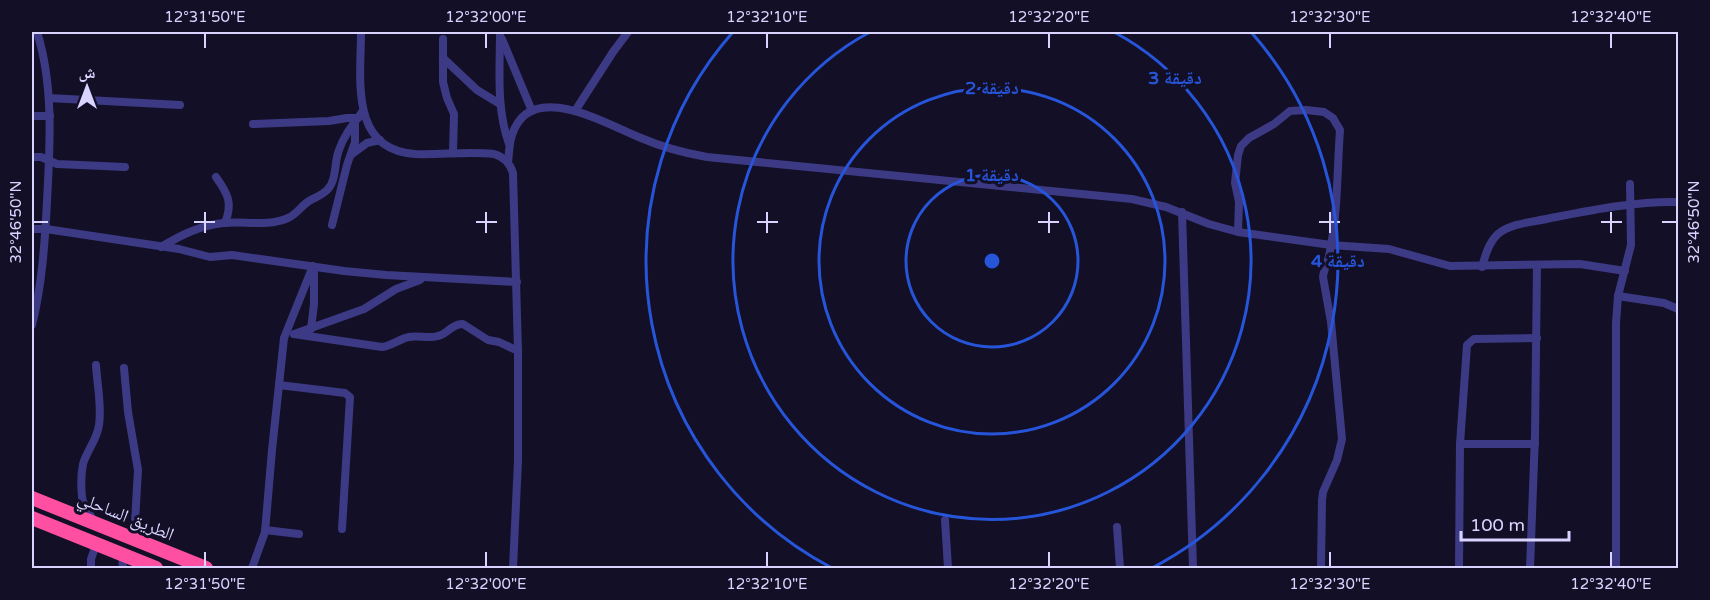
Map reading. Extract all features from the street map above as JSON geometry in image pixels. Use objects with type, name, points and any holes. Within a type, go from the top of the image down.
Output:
[{"type":"highway","name":"الطريق الساحلي","points":[[32,498],[206,568]]},
{"type":"highway","name":"الطريق الساحلي","points":[[32,518],[96,545],[122,562],[156,568]]},
{"type":"street","points":[[32,325],[46,229],[50,116],[46,70],[37,32]]},
{"type":"street","points":[[332,225],[356,135],[361,32]]},
{"type":"street","points":[[575,111],[628,32]]},
{"type":"street","points":[[500,33],[532,111]]},
{"type":"street","points":[[500,33],[500,104],[503,125],[510,146]]},
{"type":"street","points":[[443,39],[444,90],[454,114],[453,153]]},
{"type":"street","points":[[443,58],[477,90],[500,104]]},
{"type":"street","points":[[49,98],[180,105]]},
{"type":"street","points":[[513,568],[518,461],[518,282],[514,179],[508,163],[510,139],[516,126],[526,115],[539,108],[556,106],[575,111],[655,144],[698,155],[1132,199],[1157,204],[1209,224],[1238,232],[1331,245],[1389,249],[1443,265],[1482,267],[1580,264],[1625,271]]},
{"type":"street","points":[[1238,232],[1239,202],[1235,183],[1241,146],[1249,138],[1274,124],[1290,111],[1324,112],[1333,118],[1340,130],[1331,245],[1323,277],[1331,322],[1342,439],[1322,500],[1321,568]]},
{"type":"street","points":[[32,116],[50,116]]},
{"type":"street","points":[[161,247],[192,230],[225,223],[264,224],[296,213],[307,202],[324,193],[333,182],[339,148],[358,117]]},
{"type":"street","points":[[253,124],[329,121],[358,117],[380,140],[408,153],[494,154],[508,163]]},
{"type":"street","points":[[351,155],[367,143],[380,140]]},
{"type":"street","points":[[32,157],[40,157],[57,164],[125,167]]},
{"type":"street","points":[[216,177],[228,195],[228,212],[225,223]]},
{"type":"street","points":[[1616,568],[1616,324],[1618,296],[1631,245],[1630,184]]},
{"type":"street","points":[[1482,267],[1496,235],[1513,227],[1631,204],[1678,202]]},
{"type":"street","points":[[1182,212],[1193,568]]},
{"type":"street","points":[[32,229],[46,229],[179,249],[202,256],[232,255],[344,271],[425,278],[518,282]]},
{"type":"street","points":[[1530,568],[1535,444],[1537,265]]},
{"type":"street","points":[[310,329],[315,291],[313,266]]},
{"type":"street","points":[[252,568],[265,530],[284,338],[313,266]]},
{"type":"street","points":[[284,338],[364,309],[396,289],[425,278]]},
{"type":"street","points":[[1618,296],[1664,303],[1678,309]]},
{"type":"street","points":[[294,334],[382,347],[407,337],[437,337],[453,326],[463,324],[488,340],[518,351]]},
{"type":"street","points":[[1459,568],[1460,444],[1464,364],[1468,342],[1478,338],[1537,338]]},
{"type":"street","points":[[93,522],[91,515],[84,507],[82,483],[83,465],[97,435],[99,424],[96,365]]},
{"type":"street","points":[[124,368],[126,398],[138,470],[135,539]]},
{"type":"street","points":[[279,385],[345,393],[350,397],[342,529]]},
{"type":"street","points":[[1460,444],[1535,444]]},
{"type":"street","points":[[945,520],[948,568]]},
{"type":"street","points":[[1117,527],[1120,568]]},
{"type":"street","points":[[265,530],[299,534]]},
{"type":"street","points":[[91,568],[91,559],[96,545]]}]
